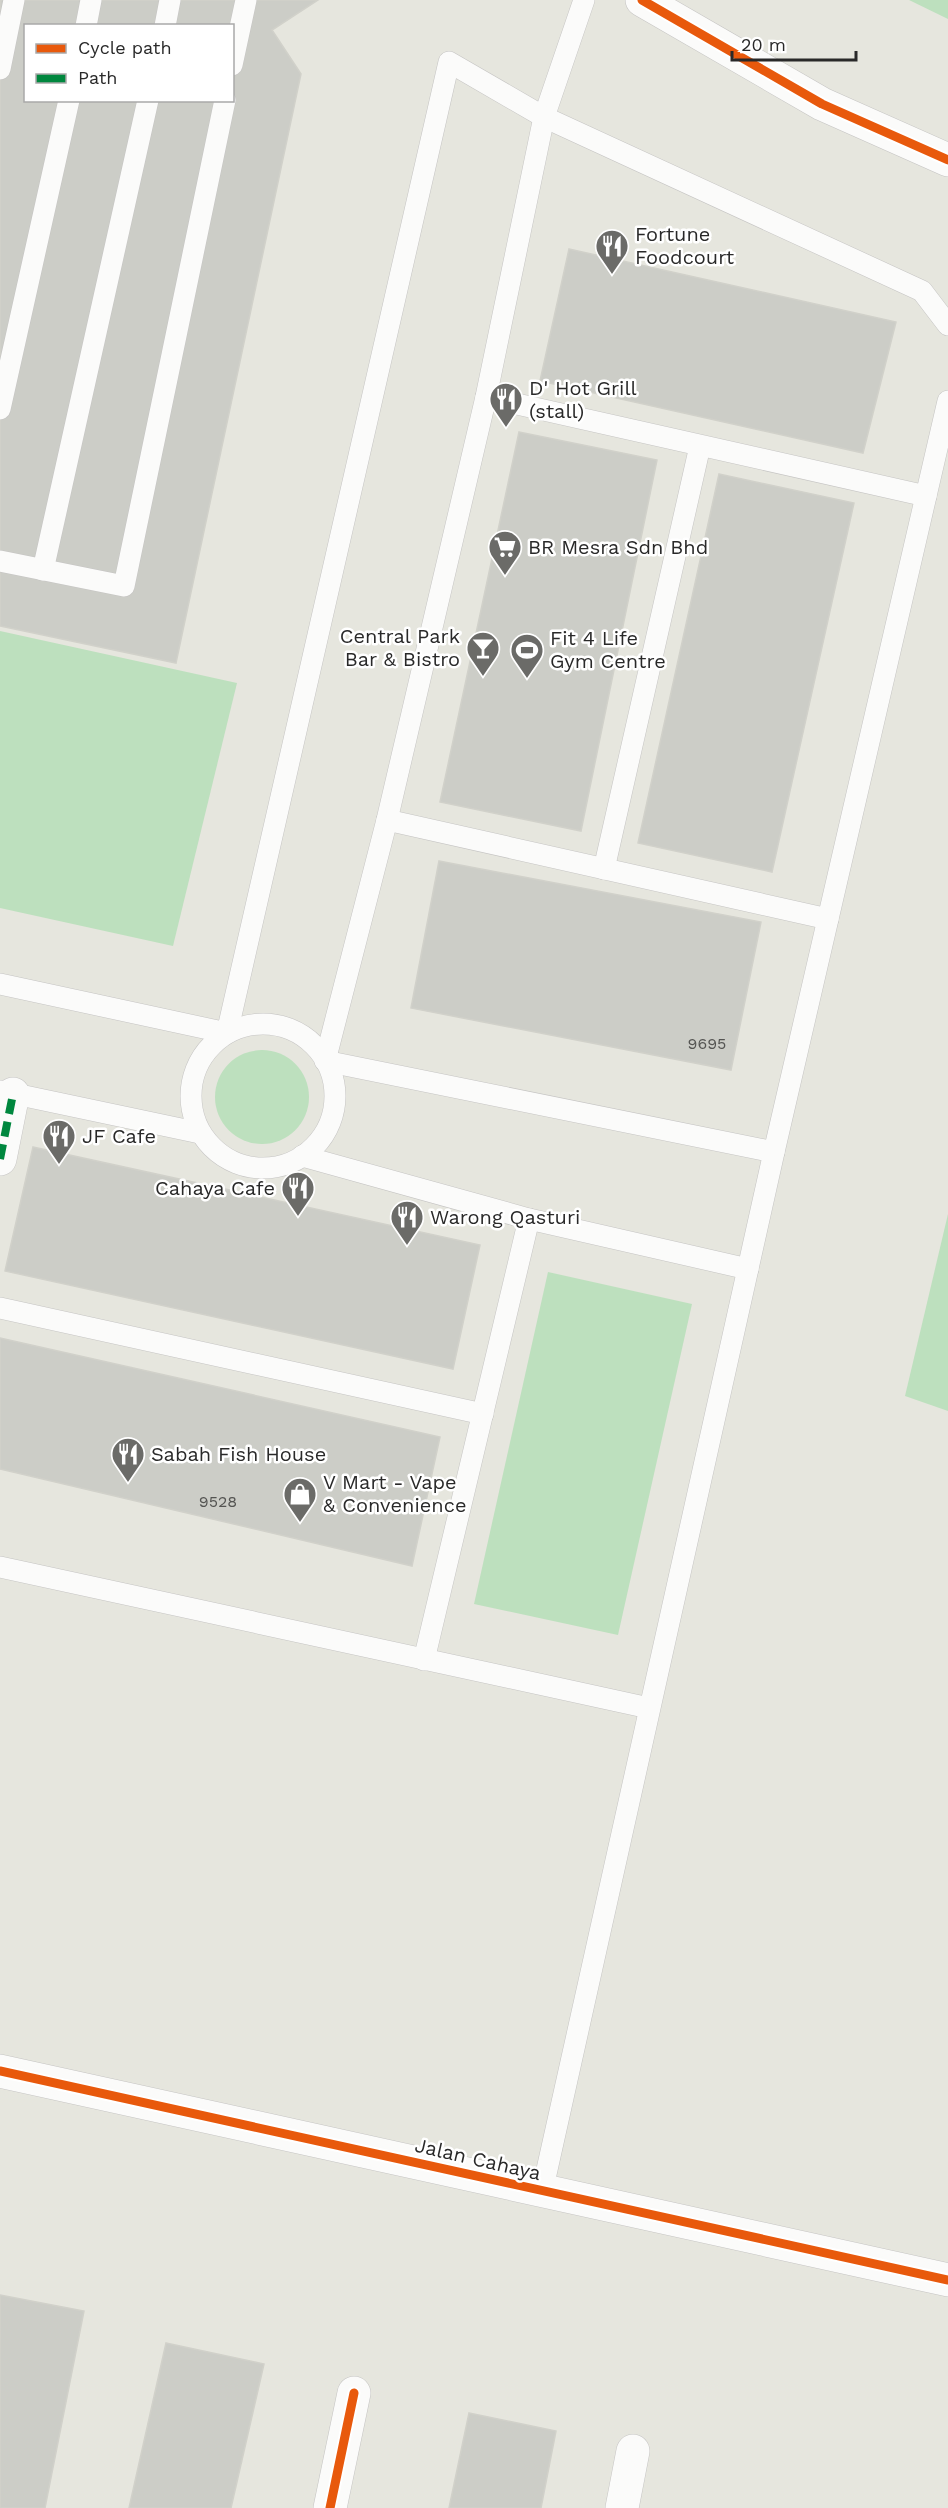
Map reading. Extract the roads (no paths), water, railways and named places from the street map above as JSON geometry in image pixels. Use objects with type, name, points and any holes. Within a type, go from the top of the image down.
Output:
[{"type":"street","points":[[642,0],[822,104],[948,160]]},
{"type":"street","points":[[0,1159],[7,1092]]},
{"type":"street","name":"Jalan Cahaya","points":[[0,2071],[948,2280]]},
{"type":"street","points":[[330,2508],[354,2393]]},
{"type":"street","points":[[622,2508],[633,2451]]},
{"type":"lane","points":[[0,69],[14,0]]},
{"type":"lane","points":[[86,24],[91,0]]},
{"type":"lane","points":[[165,24],[170,0]]},
{"type":"lane","points":[[234,56],[246,0]]},
{"type":"lane","points":[[325,1061],[387,820],[486,397],[544,117],[584,0]]},
{"type":"lane","points":[[227,1033],[449,62],[544,117],[922,291],[948,325]]},
{"type":"lane","points":[[0,409],[69,102]]},
{"type":"lane","points":[[43,570],[148,102]]},
{"type":"lane","points":[[0,561],[124,586],[225,102]]},
{"type":"lane","points":[[486,397],[926,496]]},
{"type":"lane","points":[[542,2192],[774,1152],[948,401]]},
{"type":"lane","points":[[604,869],[700,446]]},
{"type":"lane","points":[[387,820],[828,919]]},
{"type":"lane","points":[[0,984],[227,1033]]},
{"type":"lane","points":[[250,1025],[275,1025],[298,1033],[318,1049],[330,1070],[336,1094],[332,1118],[320,1140],[302,1156],[280,1166],[257,1168],[235,1163],[215,1150],[200,1133],[192,1112],[191,1089],[196,1067],[209,1048],[227,1033],[250,1025]]},
{"type":"lane","points":[[325,1061],[774,1152]]},
{"type":"lane","points":[[7,1092],[200,1133]]},
{"type":"lane","points":[[302,1156],[529,1219],[748,1269]]},
{"type":"lane","points":[[424,1660],[529,1219]]},
{"type":"lane","points":[[0,1308],[483,1414]]},
{"type":"lane","points":[[0,1567],[649,1708]]},
{"type":"place","name":"Fortune Foodcourt","points":[[612,275]]},
{"type":"place","name":"D' Hot Grill (stall)","points":[[506,428]]},
{"type":"place","name":"BR Mesra Sdn Bhd","points":[[505,576]]},
{"type":"place","name":"Central Park Bar & Bistro","points":[[483,677]]},
{"type":"place","name":"Fit 4 Life Gym Centre","points":[[527,679]]},
{"type":"place","name":"JF Cafe","points":[[59,1165]]},
{"type":"place","name":"Cahaya Cafe","points":[[298,1217]]},
{"type":"place","name":"Warong Qasturi","points":[[407,1246]]},
{"type":"place","name":"Sabah Fish House","points":[[128,1483]]},
{"type":"place","name":"V Mart - Vape & Convenience","points":[[300,1523]]}]
